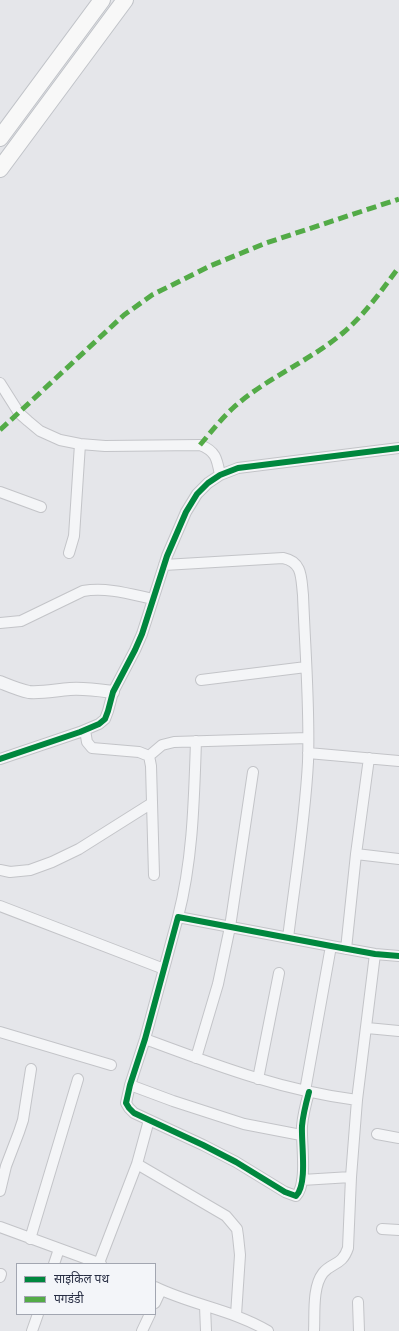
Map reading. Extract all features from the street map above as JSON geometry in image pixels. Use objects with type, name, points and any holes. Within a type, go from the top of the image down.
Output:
[{"type":"main road","points":[[0,138],[102,0]]},
{"type":"main road","points":[[0,169],[125,0]]},
{"type":"street","points":[[0,383],[19,413],[28,422],[40,431],[60,440],[80,444],[105,446],[200,444],[214,453],[220,475]]},
{"type":"street","points":[[69,553],[74,536],[80,444]]},
{"type":"street","points":[[0,759],[85,730],[99,724],[105,719],[113,692],[135,650],[164,565],[186,512],[197,494],[208,483],[220,475],[238,468],[399,448]]},
{"type":"street","points":[[0,492],[41,507]]},
{"type":"street","points":[[164,565],[283,558],[297,564],[301,576],[306,667],[308,753],[306,787],[288,938]]},
{"type":"street","points":[[0,623],[21,621],[83,591],[114,591],[153,599]]},
{"type":"street","points":[[201,680],[306,667]]},
{"type":"street","points":[[0,682],[17,689],[30,692],[53,692],[82,688],[113,692]]},
{"type":"street","points":[[85,730],[87,742],[92,748],[139,752],[149,756]]},
{"type":"street","points":[[149,756],[156,749],[167,743],[308,738]]},
{"type":"street","points":[[196,741],[193,815],[188,874],[145,1039],[126,1098],[126,1103],[129,1108],[134,1113],[210,1148],[291,1195],[296,1196],[299,1192],[302,1180],[302,1123],[331,946]]},
{"type":"street","points":[[308,753],[399,761]]},
{"type":"street","points":[[149,756],[151,766],[154,875]]},
{"type":"street","points":[[346,948],[356,854],[369,758]]},
{"type":"street","points":[[196,1058],[218,984],[230,928],[253,772]]},
{"type":"street","points":[[0,870],[10,872],[30,870],[52,862],[79,849],[152,803]]},
{"type":"street","points":[[356,854],[399,858]]},
{"type":"street","points":[[0,906],[164,969]]},
{"type":"street","points":[[178,916],[230,928],[375,954],[399,956]]},
{"type":"street","points":[[314,1331],[315,1298],[319,1280],[323,1273],[341,1261],[346,1255],[348,1248],[351,1177],[357,1100],[375,954]]},
{"type":"street","points":[[258,1079],[279,973]]},
{"type":"street","points":[[367,1028],[399,1031]]},
{"type":"street","points":[[0,1032],[111,1065]]},
{"type":"street","points":[[145,1039],[258,1079],[307,1092],[357,1100]]},
{"type":"street","points":[[0,1191],[6,1166],[23,1120],[31,1069]]},
{"type":"street","points":[[30,1239],[78,1079]]},
{"type":"street","points":[[130,1085],[173,1102],[244,1124],[301,1135]]},
{"type":"street","points":[[100,1263],[137,1164],[149,1120]]},
{"type":"street","points":[[377,1134],[399,1138]]},
{"type":"street","points":[[137,1164],[226,1216],[236,1228],[240,1255],[236,1315]]},
{"type":"street","points":[[302,1180],[351,1177]]},
{"type":"street","points":[[0,1227],[97,1263]]},
{"type":"street","points":[[382,1228],[399,1230]]},
{"type":"street","points":[[54,1263],[59,1249]]},
{"type":"street","points":[[156,1298],[158,1288],[205,1306],[236,1315],[257,1328],[268,1331]]},
{"type":"street","points":[[358,1302],[359,1331]]},
{"type":"street","points":[[205,1306],[206,1331]]},
{"type":"street","points":[[32,1331],[38,1315]]},
{"type":"street","points":[[142,1331],[150,1315]]},
{"type":"marked path","points":[[0,430],[124,315],[152,295],[210,266],[266,243],[399,199]]},
{"type":"marked path","points":[[200,445],[224,417],[246,397],[317,352],[352,325],[380,293],[399,267]]},
{"type":"cycle path","points":[[0,759],[80,732],[99,724],[105,719],[113,692],[142,634],[167,556],[186,512],[197,494],[208,483],[220,475],[238,468],[399,448]]},
{"type":"cycle path","points":[[309,1092],[302,1126],[302,1182],[300,1190],[296,1196],[285,1192],[236,1162],[134,1113],[129,1108],[126,1103],[130,1085],[145,1039],[178,917],[375,954],[399,956]]}]
